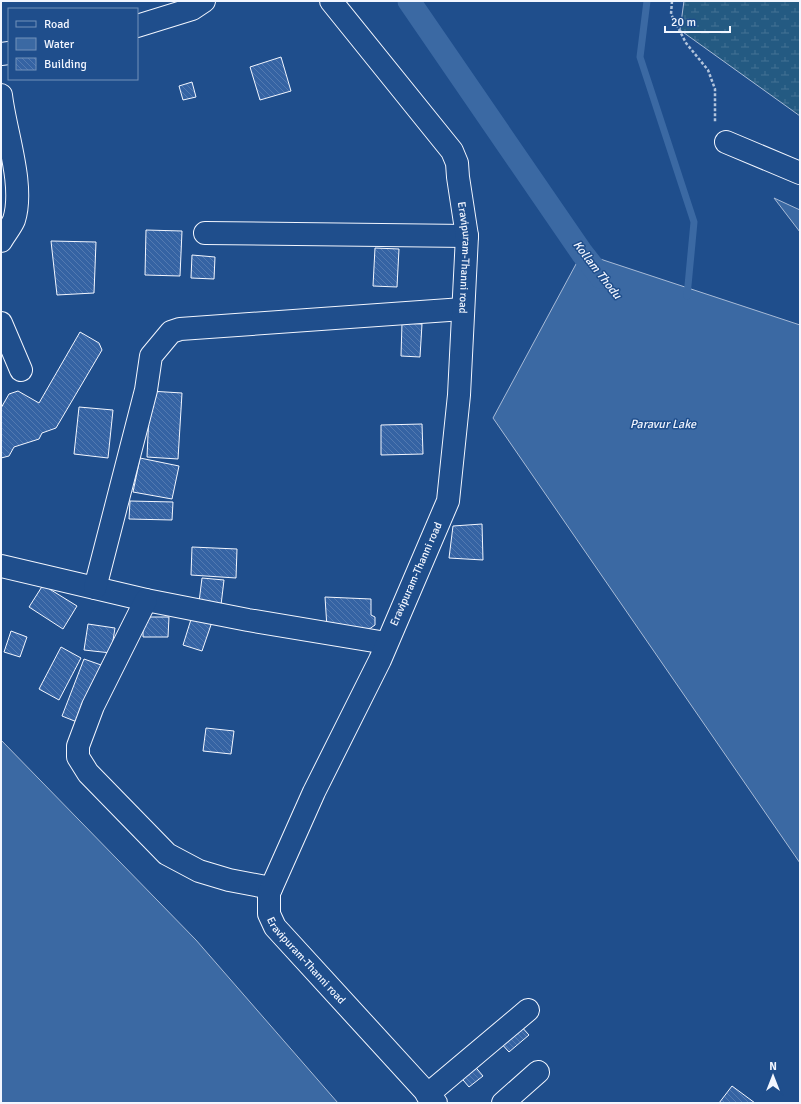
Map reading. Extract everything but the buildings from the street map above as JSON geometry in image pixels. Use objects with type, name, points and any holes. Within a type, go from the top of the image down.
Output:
[{"type":"street","points":[[138,26],[192,9],[204,1]]},
{"type":"street","name":"Eravipuram-Thanni road","points":[[331,1],[452,151],[457,163],[467,236],[467,274],[463,309],[459,395],[448,501],[386,643],[314,792],[271,888],[268,897],[268,908],[275,927],[432,1099]]},
{"type":"street","points":[[1,95],[3,116],[12,156],[17,202],[14,220],[1,241]]},
{"type":"street","points":[[726,142],[800,173]]},
{"type":"street","points":[[205,233],[467,236]]},
{"type":"street","points":[[96,588],[146,390],[151,356],[171,332],[180,329],[463,309]]},
{"type":"street","points":[[1,322],[21,370]]},
{"type":"street","points":[[1,566],[146,600],[248,620],[386,643]]},
{"type":"street","points":[[146,600],[93,706],[78,746],[78,758],[88,773],[167,854],[199,871],[229,880],[271,888]]},
{"type":"street","points":[[432,1099],[528,1010]]},
{"type":"street","points":[[503,1103],[538,1072]]},
{"type":"path","points":[[672,1],[671,14],[686,43],[708,70],[715,89],[714,121],[726,142]]},
{"type":"green space","points":[[684,1],[800,1],[800,116],[680,30]]},
{"type":"water","points":[[774,198],[800,210],[800,232]]},
{"type":"water","name":"Paravur Lake","points":[[582,253],[800,325],[800,863],[493,418]]},
{"type":"water","points":[[1,740],[196,940],[338,1103],[1,1103]]},
{"type":"waterway","name":"Kollam Thodu","points":[[409,1],[582,253],[601,277]]},
{"type":"waterway","points":[[647,1],[640,57],[694,222],[687,296]]}]
